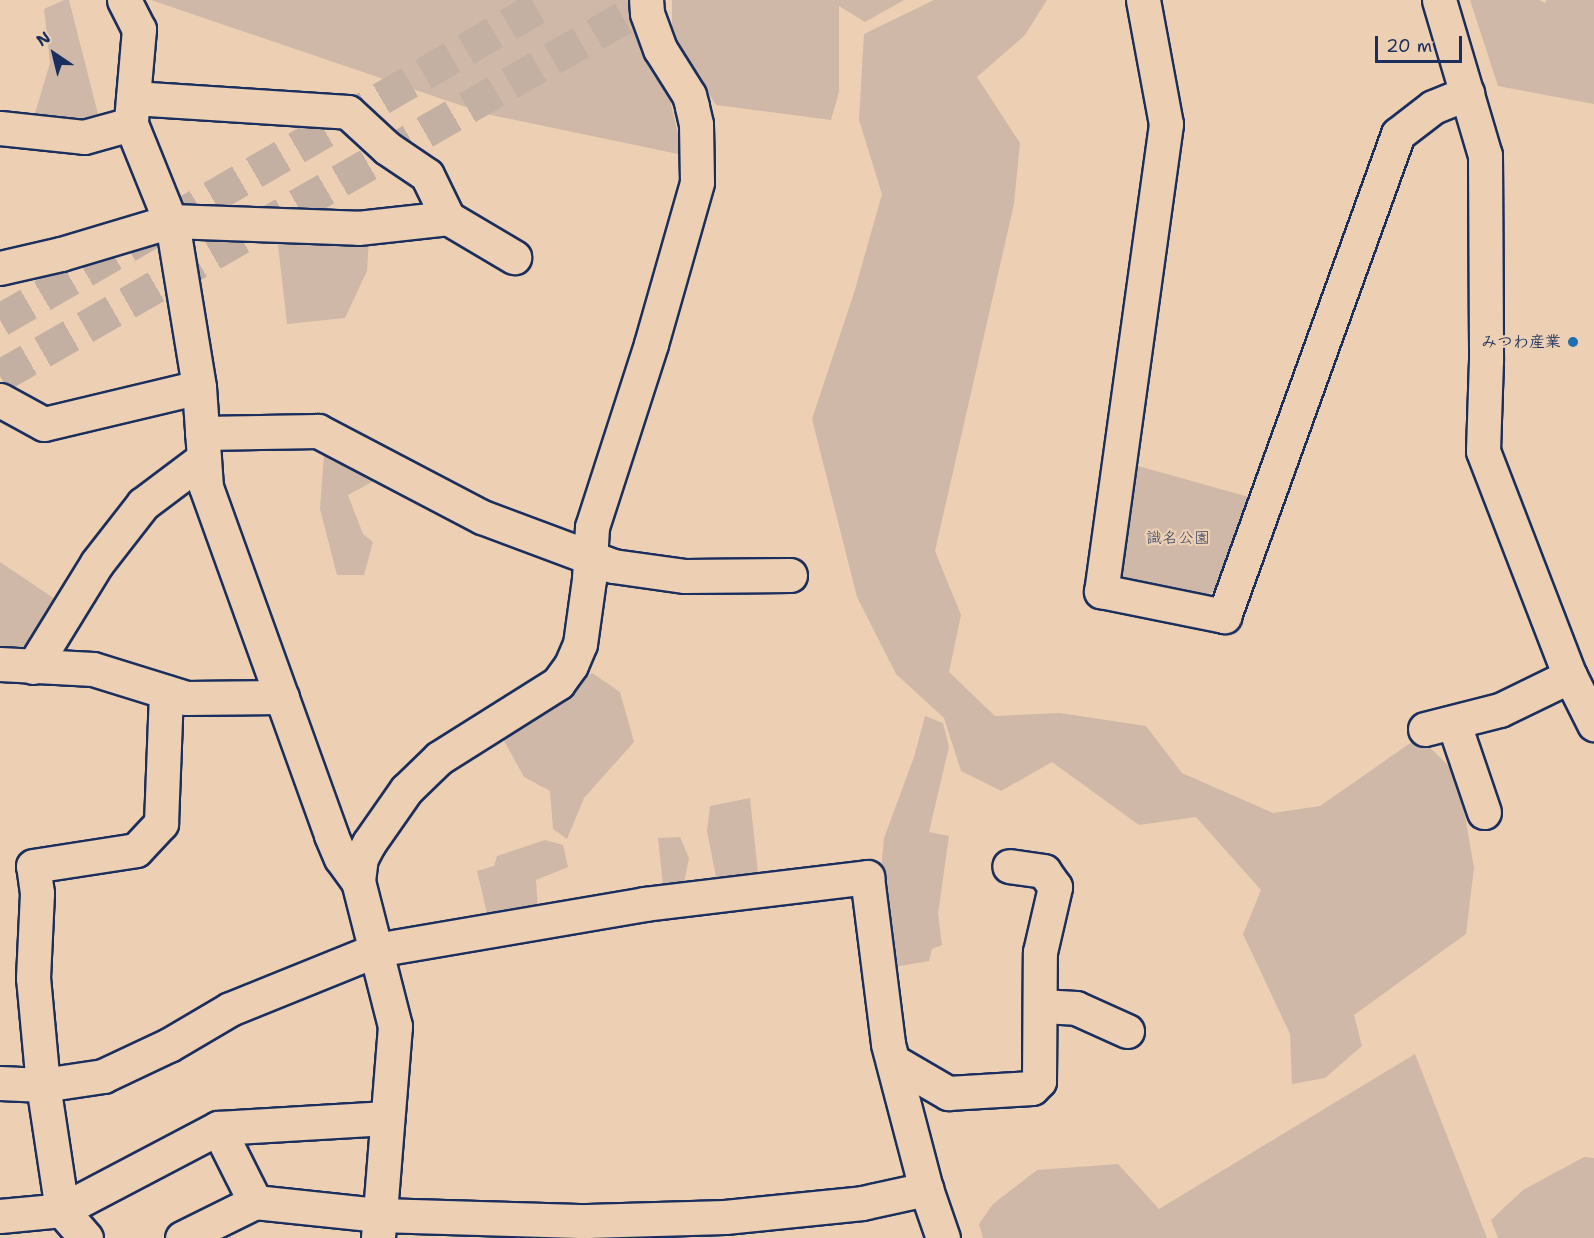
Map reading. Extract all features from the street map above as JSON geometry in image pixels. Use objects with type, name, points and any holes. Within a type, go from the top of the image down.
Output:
[{"type":"street","points":[[124,0],[139,29],[132,111],[171,221],[199,387],[206,487],[336,848],[358,881],[395,1026],[378,1226]]},
{"type":"street","points":[[358,881],[361,858],[365,850],[406,790],[439,758],[558,682],[571,665],[580,644],[592,528],[651,344],[696,182],[696,124],[689,95],[660,50],[647,13],[646,0]]},
{"type":"street","points":[[1143,0],[1166,124],[1101,591],[1224,616],[1398,134],[1433,106],[1467,93]]},
{"type":"street","points":[[1439,0],[1485,155],[1486,360],[1483,451],[1570,676],[1594,724]]},
{"type":"street","points":[[0,128],[84,137],[132,111],[348,112],[387,148],[427,175],[448,218],[514,257]]},
{"type":"street","points":[[0,268],[61,254],[171,221],[358,228],[448,218]]},
{"type":"street","points":[[0,400],[44,424],[199,387]]},
{"type":"street","points":[[33,667],[97,563],[143,504],[203,446],[318,431],[482,517],[614,566],[685,576],[790,575]]},
{"type":"street","points":[[0,663],[33,667],[93,669],[186,698],[282,697]]},
{"type":"street","points":[[1484,812],[1440,727],[1500,710],[1570,676]]},
{"type":"street","points":[[86,1238],[62,1210],[43,1085],[33,978],[37,893],[33,866],[136,850],[161,823],[166,692]]},
{"type":"street","points":[[893,1061],[948,1093],[1032,1088],[1039,1081],[1040,952],[1055,887],[1044,871],[1009,866]]},
{"type":"street","points":[[0,1083],[43,1085],[103,1076],[169,1045],[230,1010],[376,950],[645,904],[867,877],[888,1044],[926,1189],[943,1238]]},
{"type":"street","points":[[1040,1006],[1076,1008],[1127,1031]]},
{"type":"street","points":[[0,1216],[62,1210],[218,1128],[387,1118]]},
{"type":"street","points":[[218,1128],[255,1202]]},
{"type":"street","points":[[182,1238],[255,1202],[378,1226],[560,1229],[725,1217],[862,1203],[926,1189]]},
{"type":"green space","points":[[69,0],[99,118],[81,126],[33,120],[50,63],[44,9]]},
{"type":"green space","points":[[151,0],[633,0],[633,22],[667,87],[683,155],[486,114]]},
{"type":"green space","points":[[672,0],[904,0],[865,22],[839,6],[839,92],[831,120],[716,105],[672,37]]},
{"type":"green space","points":[[934,0],[1047,0],[1025,35],[977,77],[1020,143],[1014,204],[935,551],[961,615],[949,672],[995,716],[1060,713],[1146,726],[1182,773],[1273,813],[1320,806],[1419,737],[1458,775],[1474,868],[1466,934],[1354,1015],[1362,1046],[1325,1078],[1292,1084],[1290,1034],[1243,934],[1261,890],[1196,817],[1139,825],[1052,762],[1001,791],[961,771],[944,718],[896,674],[857,597],[812,419],[854,293],[882,194],[859,120],[864,34]]},
{"type":"green space","points":[[1470,0],[1539,0],[1545,3],[1547,0],[1594,0],[1594,104],[1498,86]]},
{"type":"green space","points":[[277,236],[369,238],[367,271],[345,318],[287,324]]},
{"type":"green space","points":[[341,453],[379,478],[348,495],[363,534],[373,542],[364,575],[337,575],[320,509],[324,454]]},
{"type":"green space","name":"識名公園","points":[[1131,464],[1256,499],[1224,586],[1195,601],[1129,590],[1111,569]]},
{"type":"green space","points":[[0,562],[61,603],[29,657],[0,655]]},
{"type":"green space","points":[[592,673],[620,692],[634,742],[584,798],[567,839],[553,829],[550,791],[524,777],[503,739]]},
{"type":"green space","points":[[925,716],[943,723],[949,747],[929,832],[949,836],[938,914],[942,945],[932,949],[929,961],[888,968],[878,904],[884,838],[914,757]]},
{"type":"green space","points":[[750,798],[758,873],[716,877],[707,831],[710,806]]},
{"type":"green space","points":[[680,837],[689,858],[684,883],[663,885],[658,838]]},
{"type":"green space","points":[[545,840],[563,845],[568,867],[536,880],[538,911],[489,922],[477,871],[494,866],[497,856]]},
{"type":"green space","points":[[1415,1054],[1487,1238],[983,1238],[979,1224],[993,1204],[1037,1170],[1118,1164],[1159,1209]]},
{"type":"green space","points":[[1584,1157],[1594,1158],[1594,1238],[1498,1238],[1491,1220],[1523,1190]]},
{"type":"tunnel","points":[[0,320],[550,0]]},
{"type":"tunnel","points":[[0,376],[654,0]]},
{"type":"place","name":"みつわ産業","points":[[1573,342]]}]
